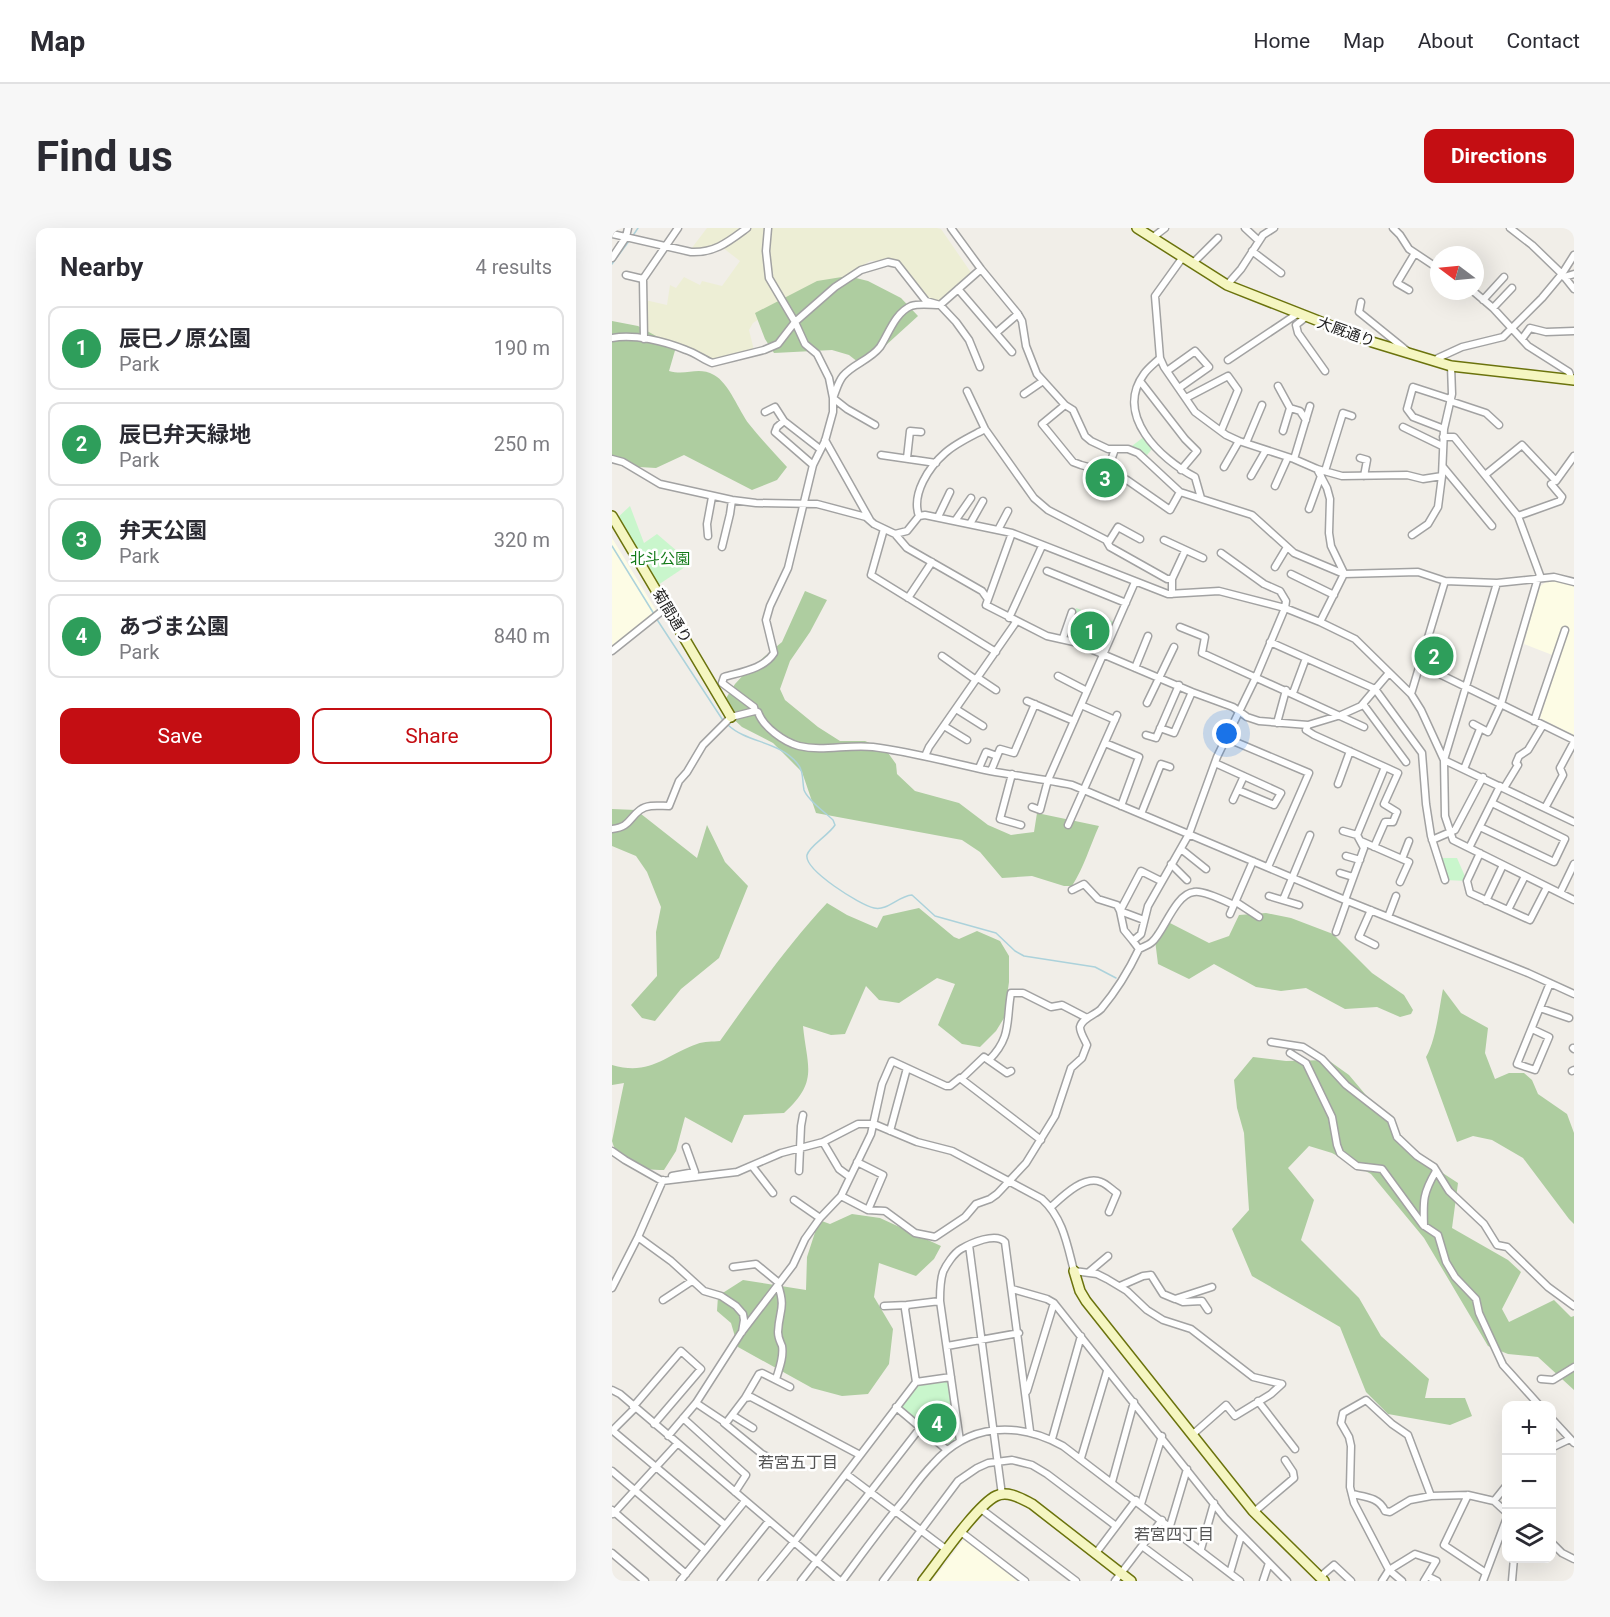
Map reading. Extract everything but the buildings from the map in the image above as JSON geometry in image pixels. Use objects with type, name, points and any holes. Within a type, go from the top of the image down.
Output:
[{"type":"street","points":[[612,258],[626,237],[628,228]]},
{"type":"street","points":[[644,339],[643,279],[678,228]]},
{"type":"street","points":[[612,234],[704,253],[724,245],[747,228]]},
{"type":"street","points":[[768,228],[766,251],[769,278],[805,344],[817,354],[829,378],[833,412],[825,440],[813,465],[789,568],[766,620],[774,653],[760,666],[724,678],[722,683],[753,707],[758,712],[761,721],[796,745],[811,748],[861,746],[925,756],[991,771],[1048,780],[1084,791],[1573,993]]},
{"type":"street","points":[[951,228],[1018,314],[1022,321],[1026,346],[1037,374],[1065,405],[1074,410],[1085,436],[1101,447],[1138,453],[1180,492],[1252,515],[1294,553],[1344,574],[1418,572],[1445,581],[1497,583],[1554,577],[1574,582]]},
{"type":"street","points":[[1131,228],[1140,230]]},
{"type":"street","points":[[1152,238],[1165,228]]},
{"type":"street","points":[[1245,228],[1258,241]]},
{"type":"street","points":[[1227,285],[1241,269],[1258,241],[1274,228]]},
{"type":"street","points":[[1393,228],[1409,249],[1430,263]]},
{"type":"street","points":[[1514,229],[1563,275],[1574,289]]},
{"type":"street","name":"大厩通り","points":[[1140,230],[1227,285],[1301,316],[1414,356],[1451,366],[1573,380]]},
{"type":"street","points":[[1192,263],[1218,238]]},
{"type":"street","points":[[1252,251],[1281,273]]},
{"type":"street","points":[[1409,290],[1397,283],[1414,253]]},
{"type":"street","points":[[1436,363],[1438,358],[1462,347],[1503,337],[1563,275],[1574,255]]},
{"type":"street","points":[[1183,257],[1155,296],[1160,358],[1195,412],[1221,432],[1291,458],[1321,472],[1342,476],[1407,475],[1423,479],[1442,476]]},
{"type":"street","points":[[612,338],[623,336],[644,339],[686,350],[712,363],[772,347],[778,344],[795,322],[847,278],[882,262],[897,264],[927,301],[940,305],[969,340],[980,367]]},
{"type":"street","points":[[833,398],[843,376],[871,357],[904,311],[918,305],[940,305],[981,269]]},
{"type":"street","points":[[1563,275],[1574,274]]},
{"type":"street","points":[[626,275],[643,279]]},
{"type":"street","points":[[1484,299],[1504,277]]},
{"type":"street","points":[[1493,308],[1512,288]]},
{"type":"street","points":[[958,289],[1012,352]]},
{"type":"street","points":[[1483,300],[1513,328],[1528,346],[1569,372],[1573,380]]},
{"type":"street","points":[[1361,302],[1359,312],[1414,356]]},
{"type":"street","points":[[996,333],[1018,314]]},
{"type":"street","points":[[1228,360],[1301,316]]},
{"type":"street","points":[[1301,316],[1296,325],[1298,333],[1325,371]]},
{"type":"street","points":[[1522,339],[1530,328],[1546,332],[1574,331]]},
{"type":"street","points":[[1167,371],[1195,351],[1209,367],[1179,388]]},
{"type":"street","points":[[1160,358],[1140,381],[1135,393],[1133,409],[1145,436],[1181,470],[1195,477],[1201,498]]},
{"type":"street","points":[[1412,535],[1428,524],[1438,507],[1443,467],[1443,437],[1450,400],[1451,366]]},
{"type":"street","points":[[1186,398],[1228,376],[1238,390],[1221,432]]},
{"type":"street","points":[[1024,394],[1043,381]]},
{"type":"street","points":[[1140,381],[1185,439],[1197,450],[1181,470]]},
{"type":"street","points":[[1278,386],[1290,408],[1300,411],[1306,420]]},
{"type":"street","points":[[1444,429],[1413,417],[1407,409],[1413,387],[1486,413],[1499,425]]},
{"type":"street","points":[[968,391],[985,429],[1027,490],[1048,510],[1106,540],[1120,552],[1167,579],[1172,579]]},
{"type":"street","points":[[833,398],[875,426]]},
{"type":"street","points":[[1065,405],[1042,424],[1073,462],[1127,480],[1170,510],[1180,492]]},
{"type":"street","points":[[1224,467],[1243,442],[1262,405]]},
{"type":"street","points":[[1275,486],[1291,458],[1310,406]]},
{"type":"street","points":[[765,412],[775,407],[784,422],[820,449]]},
{"type":"street","points":[[1283,431],[1290,408]]},
{"type":"street","points":[[1309,508],[1343,412],[1352,416]]},
{"type":"street","points":[[784,422],[777,427],[775,432],[813,465]]},
{"type":"street","points":[[1403,427],[1442,446]]},
{"type":"street","points":[[919,516],[916,504],[921,487],[936,463],[953,447],[985,429]]},
{"type":"street","points":[[907,458],[910,431],[921,432]]},
{"type":"street","points":[[1443,437],[1454,438],[1518,516],[1540,578],[1501,704],[1488,732],[1473,724]]},
{"type":"street","points":[[825,440],[871,522]]},
{"type":"street","points":[[1485,475],[1522,445],[1556,482],[1574,456]]},
{"type":"street","points":[[1107,472],[1114,449]]},
{"type":"street","points":[[1251,476],[1266,450]]},
{"type":"street","points":[[881,455],[936,463]]},
{"type":"street","points":[[1360,458],[1367,460],[1364,476]]},
{"type":"street","points":[[612,459],[623,462],[660,484],[712,497],[756,503],[817,504],[866,517],[895,534],[907,548],[982,591],[987,598]]},
{"type":"street","points":[[1443,467],[1492,526]]},
{"type":"street","points":[[1321,472],[1330,499],[1331,546],[1344,574]]},
{"type":"street","points":[[1518,516],[1560,501],[1561,494],[1551,484]]},
{"type":"street","points":[[938,517],[950,492]]},
{"type":"street","points":[[708,536],[707,524],[712,497]]},
{"type":"street","points":[[955,521],[971,498]]},
{"type":"street","points":[[722,547],[732,500]]},
{"type":"street","points":[[970,524],[983,501]]},
{"type":"street","points":[[998,530],[1008,510]]},
{"type":"street","name":"菊間通り","points":[[612,516],[731,717]]},
{"type":"street","points":[[895,534],[907,531],[919,516],[938,517],[1012,534],[1172,594],[1219,591],[1285,608],[1320,622],[1355,639],[1411,694],[1444,760],[1574,822]]},
{"type":"street","points":[[1108,543],[1118,527],[1140,539]]},
{"type":"street","points":[[884,529],[871,575],[996,652]]},
{"type":"street","points":[[1012,534],[986,606],[1047,636],[1063,638],[1192,692],[1233,706],[1259,721],[1308,725],[1341,715],[1363,704],[1389,673]]},
{"type":"street","points":[[1164,540],[1203,558]]},
{"type":"street","points":[[1009,618],[1042,546]]},
{"type":"street","points":[[1275,567],[1287,547]]},
{"type":"street","points":[[1172,594],[1172,579],[1185,551]]},
{"type":"street","points":[[1133,941],[1141,934],[1148,906],[1189,834],[1215,763],[1285,608],[1286,601],[1280,591],[1264,584],[1221,553]]},
{"type":"street","points":[[908,598],[932,562]]},
{"type":"street","points":[[1047,571],[1126,603]]},
{"type":"street","points":[[1291,574],[1334,595]]},
{"type":"street","points":[[1320,622],[1344,574]]},
{"type":"street","points":[[1411,694],[1445,581]]},
{"type":"street","points":[[1032,807],[1040,810],[1048,780],[1135,582]]},
{"type":"street","points":[[1497,583],[1444,760],[1445,816],[1452,840],[1573,898]]},
{"type":"street","points":[[612,651],[667,607]]},
{"type":"street","points":[[1063,638],[1072,612]]},
{"type":"street","points":[[925,756],[1016,622]]},
{"type":"street","points":[[1180,627],[1205,637],[1202,653],[1365,727]]},
{"type":"street","points":[[1534,721],[1565,630]]},
{"type":"street","points":[[1135,668],[1148,636]]},
{"type":"street","points":[[1270,642],[1375,689],[1422,753],[1426,804],[1432,840],[1445,880]]},
{"type":"street","points":[[1147,703],[1174,647]]},
{"type":"street","points":[[942,656],[996,690]]},
{"type":"street","points":[[1277,723],[1306,658]]},
{"type":"street","points":[[1421,665],[1574,741],[1560,768],[1563,775],[1545,808]]},
{"type":"street","points":[[1058,676],[1087,691]]},
{"type":"street","points":[[1146,735],[1156,738],[1179,685]]},
{"type":"street","points":[[1160,728],[1173,733],[1192,692]]},
{"type":"street","points":[[1027,701],[1074,721]]},
{"type":"street","points":[[991,771],[1000,749],[1014,753],[1035,704]]},
{"type":"street","points":[[1363,704],[1406,762]]},
{"type":"street","points":[[1068,825],[1116,718],[1081,705]]},
{"type":"street","points":[[956,709],[983,726]]},
{"type":"street","points":[[612,829],[628,824],[638,812],[647,807],[669,806],[678,781],[691,766],[699,749],[731,717],[755,711]]},
{"type":"street","points":[[1308,725],[1306,729],[1314,735],[1398,773],[1384,804],[1397,812],[1393,822],[1385,822],[1374,847]]},
{"type":"street","points":[[1469,848],[1492,803],[1518,765],[1516,763],[1519,756],[1528,750],[1543,725]]},
{"type":"street","points":[[944,726],[967,740]]},
{"type":"street","points":[[1464,769],[1480,729]]},
{"type":"street","points":[[1226,738],[1309,773],[1268,867]]},
{"type":"street","points":[[1105,743],[1139,757],[1120,806]]},
{"type":"street","points":[[1338,784],[1350,751]]},
{"type":"street","points":[[979,768],[986,752],[997,756]]},
{"type":"street","points":[[1215,763],[1281,793],[1274,805],[1238,790]]},
{"type":"street","points":[[1141,814],[1161,764],[1170,767]]},
{"type":"street","points":[[1358,838],[1385,767]]},
{"type":"street","points":[[1012,774],[1000,819],[1021,825]]},
{"type":"street","points":[[1233,800],[1244,776]]},
{"type":"street","points":[[1432,840],[1455,830],[1483,777]]},
{"type":"street","points":[[1480,827],[1554,861],[1565,839],[1492,803]]},
{"type":"street","points":[[1343,831],[1409,861],[1400,882]]},
{"type":"street","points":[[1283,900],[1310,835]]},
{"type":"street","points":[[1336,932],[1364,848],[1358,838]]},
{"type":"street","points":[[1402,859],[1409,841]]},
{"type":"street","points":[[1181,849],[1206,869]]},
{"type":"street","points":[[1480,853],[1467,881],[1470,893],[1530,920],[1546,887]]},
{"type":"street","points":[[1346,856],[1360,860]]},
{"type":"street","points":[[1230,914],[1253,861]]},
{"type":"street","points":[[1171,864],[1188,880]]},
{"type":"street","points":[[1560,893],[1574,864]]},
{"type":"street","points":[[1486,901],[1503,865]]},
{"type":"street","points":[[1139,949],[1124,930],[1120,911],[1141,871],[1161,881]]},
{"type":"street","points":[[1340,873],[1353,877]]},
{"type":"street","points":[[1508,910],[1525,876]]},
{"type":"street","points":[[1072,890],[1084,884],[1098,899],[1113,903],[1120,911],[1144,920]]},
{"type":"street","points":[[842,1196],[868,1210],[885,1211],[915,1233],[935,1238],[965,1217],[976,1204],[997,1194],[1026,1162],[1055,1116],[1071,1068],[1082,1058],[1086,1049],[1087,1045],[1080,1030],[1081,1024],[1099,1011],[1135,961],[1139,949],[1152,942],[1172,911],[1188,894],[1194,891],[1200,892],[1235,903],[1259,917]]},
{"type":"street","points":[[1269,896],[1299,905]]},
{"type":"street","points":[[1388,917],[1396,896]]},
{"type":"street","points":[[1371,910],[1359,938],[1375,945]]},
{"type":"street","points":[[1532,1029],[1549,1037],[1536,1070],[1517,1064],[1550,983]]},
{"type":"street","points":[[989,1060],[998,1050],[1006,1035],[1011,993],[1023,993],[1051,1007],[1062,1005],[1087,1018]]},
{"type":"street","points":[[1540,1008],[1569,1018]]},
{"type":"street","points":[[1271,1042],[1303,1047],[1315,1052],[1346,1085],[1391,1120],[1397,1137],[1417,1156],[1434,1167],[1449,1191],[1484,1224],[1497,1245],[1507,1247],[1548,1287],[1574,1306]]},
{"type":"street","points":[[1290,1053],[1306,1063],[1332,1117],[1336,1145],[1340,1152],[1357,1166],[1382,1169],[1395,1190],[1425,1226],[1438,1235],[1446,1262],[1455,1276],[1476,1299],[1479,1313],[1503,1365],[1535,1401]]},
{"type":"street","points":[[668,1436],[696,1403],[741,1333],[793,1265],[805,1239],[820,1218],[842,1196],[874,1124],[882,1084],[892,1061],[946,1086],[961,1079],[984,1057],[1002,1071],[1007,1073],[1011,1071]]},
{"type":"street","points":[[890,1131],[907,1068]]},
{"type":"street","points":[[961,1079],[1041,1140]]},
{"type":"street","points":[[799,1170],[803,1114]]},
{"type":"street","points":[[612,1151],[662,1181],[737,1172],[781,1153],[823,1142],[858,1124],[874,1124],[917,1142],[952,1151],[1042,1199],[1059,1219],[1067,1240],[1080,1291],[1086,1301],[1254,1512],[1322,1579],[1334,1565],[1351,1581]]},
{"type":"street","points":[[823,1142],[832,1160],[850,1177]]},
{"type":"street","points":[[612,1288],[638,1237],[662,1181],[667,1177],[694,1172],[686,1147]]},
{"type":"street","points":[[857,1162],[884,1175],[868,1210]]},
{"type":"street","points":[[752,1166],[773,1193]]},
{"type":"street","points":[[1425,1226],[1423,1205],[1426,1189],[1436,1171]]},
{"type":"street","points":[[1050,1206],[1089,1180],[1101,1182],[1117,1193],[1109,1212]]},
{"type":"street","points":[[794,1200],[820,1218]]},
{"type":"street","points":[[638,1237],[671,1261],[704,1291],[721,1296],[736,1306],[743,1314],[741,1333]]},
{"type":"street","points":[[960,1441],[940,1301],[940,1283],[944,1270],[959,1250],[985,1239],[1003,1238],[1005,1242],[1030,1431]]},
{"type":"street","points":[[969,1245],[1002,1495]]},
{"type":"street","points":[[1089,1272],[1108,1256]]},
{"type":"street","points":[[733,1267],[756,1264],[779,1284],[783,1309],[778,1337],[782,1348],[781,1365],[776,1379]]},
{"type":"street","points":[[1074,1271],[1097,1274],[1120,1286],[1134,1296],[1147,1310],[1163,1320],[1191,1329],[1254,1377],[1282,1384],[1235,1416],[1226,1406],[1192,1435]]},
{"type":"street","points":[[1120,1286],[1151,1275],[1163,1294],[1183,1302],[1202,1301],[1208,1310]]},
{"type":"street","points":[[663,1299],[692,1281]]},
{"type":"street","points":[[1175,1299],[1212,1287]]},
{"type":"street","points":[[1012,1289],[1054,1303],[1214,1503],[1242,1536],[1287,1581]]},
{"type":"street","points":[[884,1306],[940,1301]]},
{"type":"street","points":[[1026,1395],[1054,1303]]},
{"type":"street","points":[[907,1305],[905,1309],[916,1382]]},
{"type":"street","points":[[947,1346],[1018,1333]]},
{"type":"street","points":[[1052,1439],[1081,1336]]},
{"type":"street","points":[[654,1424],[701,1369],[681,1351],[612,1431],[725,1525]]},
{"type":"street","points":[[1541,1379],[1553,1380],[1574,1367]]},
{"type":"street","points":[[1081,1458],[1107,1371]]},
{"type":"street","points":[[724,1423],[745,1398],[759,1374],[765,1373],[790,1387]]},
{"type":"street","points":[[762,1581],[916,1382],[951,1377]]},
{"type":"street","points":[[612,1390],[620,1394],[841,1581],[934,1462],[960,1441],[1004,1429],[1030,1431],[1052,1439],[1081,1458],[1240,1581]]},
{"type":"street","points":[[745,1398],[751,1396],[860,1455]]},
{"type":"street","points":[[1402,1581],[1389,1570],[1354,1503],[1350,1471],[1351,1446],[1341,1423],[1343,1413],[1366,1400],[1408,1435],[1431,1496]]},
{"type":"street","points":[[1258,1401],[1295,1449]]},
{"type":"street","points":[[1112,1482],[1134,1402]]},
{"type":"street","points":[[696,1403],[772,1460]]},
{"type":"street","points":[[896,1407],[947,1450]]},
{"type":"street","points":[[732,1415],[753,1428]]},
{"type":"street","points":[[683,1418],[746,1475],[735,1492]]},
{"type":"street","points":[[1556,1423],[1572,1441],[1556,1446]]},
{"type":"street","points":[[801,1581],[921,1428]]},
{"type":"street","points":[[1096,1553],[1138,1502],[1162,1436]]},
{"type":"street","points":[[677,1444],[613,1512],[686,1574]]},
{"type":"street","points":[[883,1581],[958,1481],[977,1467],[998,1461],[1012,1460],[1032,1465],[1116,1526]]},
{"type":"street","points":[[1254,1512],[1294,1478],[1285,1460]]},
{"type":"street","points":[[1170,1526],[1187,1469]]},
{"type":"street","points":[[612,1471],[705,1550]]},
{"type":"street","points":[[846,1474],[946,1550]]},
{"type":"street","points":[[1494,1501],[1502,1491]]},
{"type":"street","points":[[1352,1494],[1376,1499],[1385,1511],[1390,1512],[1410,1500],[1431,1496],[1468,1495],[1494,1501],[1503,1509]]},
{"type":"street","points":[[923,1581],[981,1509],[996,1496],[1002,1495],[1017,1496],[1032,1504],[1131,1581]]},
{"type":"street","points":[[1468,1495],[1444,1545],[1486,1574]]},
{"type":"street","points":[[680,1581],[745,1501]]},
{"type":"street","points":[[1201,1549],[1214,1503]]},
{"type":"street","points":[[981,1509],[1076,1581]]},
{"type":"street","points":[[1115,1581],[1162,1520]]},
{"type":"street","points":[[721,1581],[770,1521]]},
{"type":"street","points":[[1483,1581],[1502,1531]]},
{"type":"street","points":[[961,1532],[1025,1581]]},
{"type":"street","points":[[1230,1573],[1242,1536]]},
{"type":"street","points":[[1142,1546],[1189,1581]]},
{"type":"street","points":[[1556,1547],[1567,1557],[1574,1559]]},
{"type":"street","points":[[612,1553],[645,1581]]},
{"type":"street","points":[[1382,1581],[1389,1570],[1415,1554],[1436,1560],[1425,1579],[1437,1581]]},
{"type":"street","points":[[1263,1581],[1269,1563]]},
{"type":"street","points":[[1512,1581],[1514,1563]]},
{"type":"shaded area","points":[[707,228],[937,228],[941,229],[972,274],[940,302],[929,299],[897,260],[870,261],[837,281],[805,289],[753,323],[749,330],[754,350],[714,360],[684,347],[646,337],[645,300],[667,305],[670,285],[676,288],[684,277],[700,285],[702,281],[722,286],[740,261],[718,244],[705,249],[691,249]]},
{"type":"shaded area","points":[[612,538],[657,612],[612,648]]},
{"type":"shaded area","points":[[1557,581],[1574,586],[1574,735],[1540,718],[1560,658],[1524,644],[1539,587],[1546,582]]},
{"type":"shaded area","points":[[964,1539],[1019,1581],[932,1581]]},
{"type":"green space","points":[[848,276],[868,281],[901,298],[918,316],[863,366],[849,355],[832,350],[774,353],[765,339],[755,313],[817,281]]},
{"type":"green space","points":[[612,321],[638,326],[676,347],[669,371],[703,371],[719,379],[749,424],[787,467],[777,480],[752,490],[684,455],[656,468],[622,466],[612,461]]},
{"type":"green space","points":[[1145,436],[1155,445],[1144,459],[1128,449]]},
{"type":"green space","points":[[1096,469],[1118,476],[1114,486],[1093,480]]},
{"type":"green space","name":"北斗公園","points":[[630,506],[644,543],[657,534],[691,563],[655,587],[615,520]]},
{"type":"green space","points":[[805,591],[827,600],[810,632],[790,661],[780,689],[785,700],[818,727],[840,741],[865,741],[886,750],[896,764],[897,774],[915,791],[959,803],[988,825],[1011,835],[1034,832],[1037,813],[1099,826],[1072,886],[1064,886],[1032,876],[1002,878],[980,852],[962,840],[816,813],[802,772],[773,743],[742,727],[728,714],[723,703],[747,671],[782,642]]},
{"type":"green space","points":[[1076,608],[1117,623],[1103,655],[1063,638]]},
{"type":"green space","points":[[1428,642],[1450,648],[1436,672],[1421,665]]},
{"type":"green space","points":[[612,809],[636,810],[697,858],[707,825],[725,862],[748,886],[719,958],[681,989],[655,1021],[642,1018],[631,1005],[657,976],[656,932],[661,907],[647,872],[636,856],[612,846]]},
{"type":"green space","points":[[1438,858],[1457,858],[1467,881],[1445,880]]},
{"type":"green space","points":[[827,903],[877,928],[883,916],[919,908],[954,937],[959,939],[977,931],[1000,941],[1009,956],[1009,982],[1004,1018],[996,1031],[980,1047],[962,1044],[938,1025],[955,984],[937,978],[899,1003],[879,1000],[866,986],[845,1034],[831,1035],[803,1026],[808,1073],[802,1092],[784,1113],[744,1115],[732,1143],[685,1117],[676,1151],[664,1170],[647,1169],[625,1161],[615,1149],[612,1141],[624,1083],[612,1085],[612,1065],[625,1068],[647,1066],[700,1043],[720,1041],[785,953]]},
{"type":"green space","points":[[1266,913],[1291,918],[1333,934],[1372,973],[1404,995],[1413,1010],[1411,1014],[1400,1017],[1377,1007],[1345,1009],[1306,988],[1281,991],[1256,987],[1214,964],[1189,979],[1158,964],[1154,932],[1170,923],[1209,943],[1229,936],[1239,915]]},
{"type":"green space","points":[[1443,989],[1461,1013],[1488,1028],[1485,1053],[1495,1079],[1509,1073],[1524,1073],[1532,1080],[1538,1094],[1567,1114],[1574,1133],[1574,1224],[1523,1158],[1492,1140],[1473,1136],[1457,1142],[1426,1057],[1435,1033]]},
{"type":"green space","points":[[1253,1057],[1286,1061],[1328,1060],[1349,1075],[1418,1157],[1458,1183],[1452,1228],[1508,1260],[1521,1272],[1502,1309],[1509,1322],[1554,1300],[1571,1317],[1574,1316],[1574,1390],[1538,1357],[1508,1354],[1488,1346],[1424,1238],[1371,1174],[1332,1153],[1309,1146],[1288,1168],[1314,1200],[1301,1240],[1359,1298],[1381,1336],[1429,1379],[1425,1398],[1465,1398],[1472,1416],[1450,1425],[1388,1414],[1366,1392],[1340,1327],[1252,1276],[1232,1229],[1249,1210],[1244,1133],[1237,1108],[1234,1080]]},
{"type":"green space","points":[[852,1214],[880,1218],[941,1246],[934,1259],[916,1276],[879,1263],[874,1297],[893,1329],[889,1364],[868,1394],[842,1396],[812,1388],[738,1347],[731,1323],[717,1311],[718,1296],[743,1280],[806,1290],[807,1257],[819,1220],[830,1224]]},
{"type":"green space","points":[[947,1380],[957,1438],[949,1445],[945,1445],[901,1405],[917,1385]]},
{"type":"waterway","points":[[632,237],[638,228]]},
{"type":"waterway","points":[[612,264],[629,241]]},
{"type":"waterway","points":[[612,546],[654,614]]},
{"type":"waterway","points":[[656,618],[724,722]]},
{"type":"waterway","points":[[728,725],[744,735],[781,750],[797,763],[802,772],[806,794],[833,820],[835,825],[815,844],[807,855],[808,861],[823,878],[846,894],[874,908],[884,907],[912,895],[935,916],[996,933],[1015,951],[1024,956],[1095,967],[1116,978]]},
{"type":"place","name":"弁天公園","points":[[1105,478]]},
{"type":"place","name":"辰巳ノ原公園","points":[[1090,631]]},
{"type":"place","name":"辰巳弁天緑地","points":[[1434,656]]},
{"type":"place","name":"あづま公園","points":[[937,1423]]},
{"type":"district","name":"若宮五丁目","points":[[798,1462]]},
{"type":"district","name":"若宮四丁目","points":[[1174,1534]]}]
